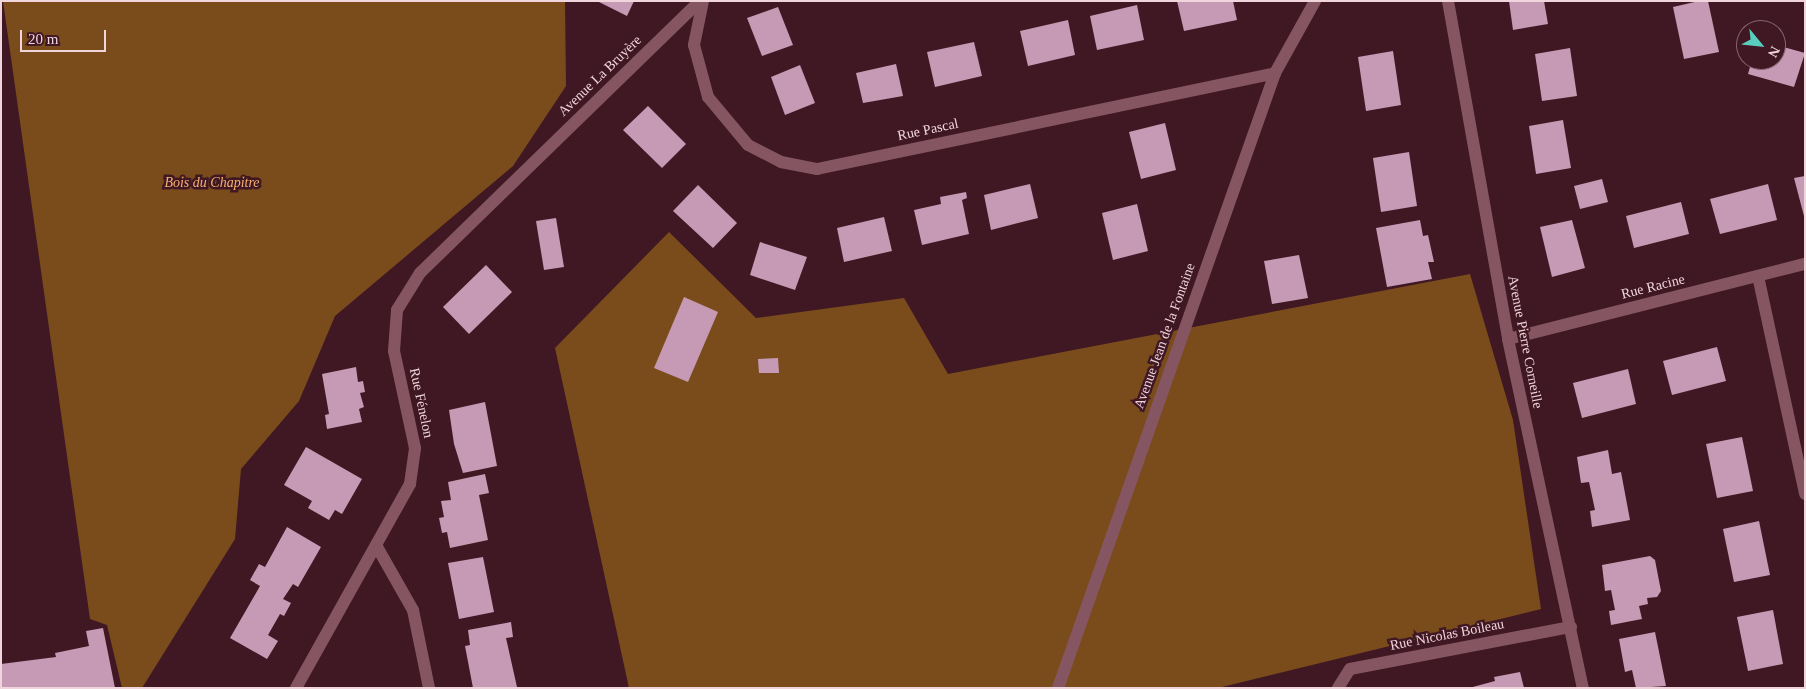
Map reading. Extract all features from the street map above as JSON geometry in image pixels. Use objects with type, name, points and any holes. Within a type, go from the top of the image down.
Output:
[{"type":"street","name":"Rue Pascal","points":[[702,1],[694,45],[708,96],[748,145],[781,162],[817,169],[1275,73]]},
{"type":"street","name":"Avenue La Bruyère","points":[[521,173],[702,1]]},
{"type":"street","name":"Avenue Jean de la Fontaine","points":[[1058,688],[1275,73],[1315,1]]},
{"type":"street","name":"Avenue Pierre Corneille","points":[[1448,1],[1508,339],[1571,627],[1582,688]]},
{"type":"street","name":"Rue Fénelon","points":[[296,688],[410,484],[415,448],[394,351],[397,310],[420,273],[521,173]]},
{"type":"street","name":"Rue Racine","points":[[1508,339],[1805,264]]},
{"type":"street","points":[[1758,276],[1805,494]]},
{"type":"street","points":[[376,545],[413,610],[428,688]]},
{"type":"street","name":"Rue Nicolas Boileau","points":[[1338,688],[1350,669],[1571,627]]},
{"type":"green space","name":"Bois du Chapitre","points":[[3,1],[565,1],[566,86],[513,166],[335,316],[299,401],[241,469],[235,539],[142,688],[122,688],[107,625],[90,619]]},
{"type":"green space","points":[[669,232],[756,318],[904,298],[948,374],[1470,274],[1513,420],[1541,609],[1218,688],[629,688],[555,348]]},
{"type":"building","points":[[597,1],[634,1],[627,16]]},
{"type":"building","points":[[1177,1],[1233,1],[1237,20],[1184,31]]},
{"type":"building","points":[[1509,1],[1544,1],[1548,24],[1513,30]]},
{"type":"building","points":[[1699,1],[1708,1],[1719,52],[1684,59],[1673,7]]},
{"type":"building","points":[[1137,5],[1144,40],[1097,50],[1090,16]]},
{"type":"building","points":[[778,7],[793,45],[762,56],[747,18]]},
{"type":"building","points":[[1068,20],[1075,55],[1028,66],[1020,31]]},
{"type":"building","points":[[974,42],[982,76],[935,87],[927,52]]},
{"type":"building","points":[[1570,48],[1577,96],[1542,101],[1535,54]]},
{"type":"building","points":[[1786,48],[1805,53],[1794,87],[1748,74],[1749,70],[1786,70]]},
{"type":"building","points":[[1393,51],[1401,105],[1366,111],[1358,57]]},
{"type":"building","points":[[896,64],[903,96],[863,103],[856,73]]},
{"type":"building","points":[[800,65],[815,103],[785,115],[771,77]]},
{"type":"building","points":[[648,106],[686,144],[662,168],[623,130]]},
{"type":"building","points":[[1563,120],[1571,168],[1536,174],[1529,126]]},
{"type":"building","points":[[1165,123],[1176,170],[1141,179],[1129,132]]},
{"type":"building","points":[[1409,152],[1417,206],[1381,212],[1373,158]]},
{"type":"building","points":[[1805,176],[1805,216],[1804,216],[1794,178]]},
{"type":"building","points":[[1602,179],[1608,202],[1580,209],[1574,186]]},
{"type":"building","points":[[1030,184],[1038,218],[991,230],[984,195]]},
{"type":"building","points":[[1768,184],[1777,220],[1720,234],[1710,199]]},
{"type":"building","points":[[698,185],[737,223],[713,248],[673,211]]},
{"type":"building","points":[[966,192],[967,198],[962,200],[969,234],[922,245],[914,210],[941,204],[940,197]]},
{"type":"building","points":[[1681,202],[1689,234],[1634,248],[1626,216]]},
{"type":"building","points":[[1137,204],[1148,251],[1113,260],[1102,213]]},
{"type":"building","points":[[884,217],[892,251],[844,262],[837,228]]},
{"type":"building","points":[[556,218],[564,267],[544,270],[536,221]]},
{"type":"building","points":[[1420,220],[1423,236],[1428,235],[1434,262],[1428,262],[1432,279],[1387,287],[1376,228]]},
{"type":"building","points":[[1572,220],[1585,268],[1552,277],[1540,227]]},
{"type":"building","points":[[760,242],[807,257],[795,290],[750,275]]},
{"type":"building","points":[[1299,255],[1308,298],[1272,304],[1264,261]]},
{"type":"building","points":[[486,265],[512,292],[469,334],[443,307]]},
{"type":"building","points":[[684,297],[718,312],[688,382],[654,368]]},
{"type":"building","points":[[1717,347],[1726,381],[1672,395],[1663,361]]},
{"type":"building","points":[[778,358],[779,373],[759,373],[758,359]]},
{"type":"building","points":[[356,367],[358,382],[363,381],[365,392],[360,393],[364,407],[359,409],[362,422],[327,429],[325,415],[329,414],[322,374]]},
{"type":"building","points":[[1628,369],[1636,404],[1582,418],[1573,383]]},
{"type":"building","points":[[485,402],[497,466],[463,473],[454,444],[449,410]]},
{"type":"building","points":[[1742,437],[1753,491],[1717,498],[1706,444]]},
{"type":"building","points":[[306,447],[362,479],[342,514],[335,510],[329,520],[308,508],[312,501],[284,485]]},
{"type":"building","points":[[1608,450],[1612,474],[1621,472],[1630,520],[1592,527],[1590,511],[1595,510],[1589,482],[1581,483],[1577,457]]},
{"type":"building","points":[[485,474],[489,493],[479,495],[488,540],[450,548],[447,532],[442,533],[439,518],[444,517],[441,501],[451,500],[448,482]]},
{"type":"building","points":[[1759,521],[1770,575],[1734,582],[1723,529]]},
{"type":"building","points":[[287,527],[321,547],[298,587],[293,584],[283,599],[291,603],[284,616],[280,614],[268,635],[278,641],[267,659],[230,638],[260,586],[250,580],[259,564],[265,567]]},
{"type":"building","points":[[1650,556],[1655,560],[1661,591],[1657,597],[1647,598],[1648,604],[1639,606],[1642,619],[1611,625],[1609,611],[1615,610],[1611,590],[1605,591],[1602,565]]},
{"type":"building","points":[[483,557],[494,612],[459,619],[448,563]]},
{"type":"building","points":[[1773,610],[1783,664],[1748,671],[1737,617]]},
{"type":"building","points":[[511,622],[513,637],[506,638],[517,687],[473,688],[465,646],[470,645],[468,630]]},
{"type":"building","points":[[103,628],[115,688],[1,688],[1,664],[56,657],[55,653],[89,646],[86,631]]},
{"type":"building","points":[[1655,632],[1666,686],[1636,688],[1632,670],[1625,672],[1619,639]]},
{"type":"building","points":[[1520,672],[1524,688],[1469,688],[1495,681],[1494,677]]}]
